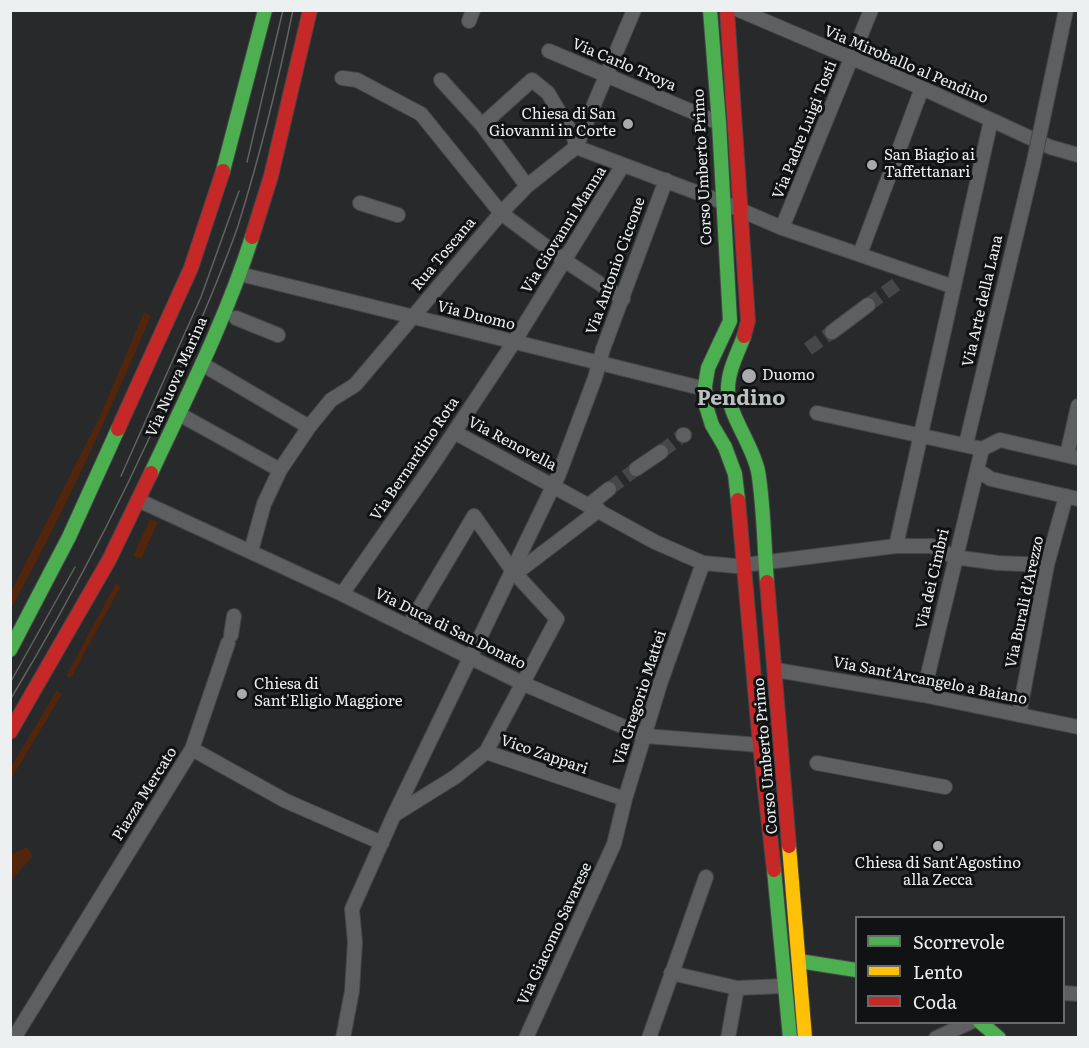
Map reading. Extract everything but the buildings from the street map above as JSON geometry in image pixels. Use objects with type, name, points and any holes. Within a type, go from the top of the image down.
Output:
[{"type":"main road","name":"Via Nuova Marina","points":[[10,650],[88,498],[191,268],[223,170],[265,10]]},
{"type":"main road","name":"Via Nuova Marina","points":[[10,732],[109,560],[202,364],[240,274],[271,176],[310,10]]},
{"type":"main road","name":"Corso Umberto Primo","points":[[710,10],[730,321],[708,368],[705,389],[706,406],[712,425],[731,460],[735,474],[790,1038]]},
{"type":"main road","points":[[728,10],[741,210]]},
{"type":"main road","name":"Corso Umberto Primo","points":[[741,210],[748,321],[743,342],[730,374],[728,388],[733,416],[753,452],[758,472],[805,1038]]},
{"type":"main road","points":[[799,961],[855,970]]},
{"type":"main road","points":[[981,1024],[999,1038]]},
{"type":"street","points":[[576,147],[634,10]]},
{"type":"street","name":"Via Miroballo al Pendino","points":[[739,10],[922,88],[1050,147],[1078,155]]},
{"type":"street","name":"Via Padre Luigi Tosti","points":[[782,228],[871,10]]},
{"type":"street","name":"Via Arte della Lana","points":[[966,444],[1033,165],[1066,10]]},
{"type":"street","name":"Via Carlo Troya","points":[[549,51],[719,123]]},
{"type":"street","points":[[342,78],[357,80],[421,114],[501,213],[564,260],[623,299]]},
{"type":"street","points":[[441,80],[482,125],[527,186]]},
{"type":"street","points":[[482,125],[532,80],[548,93],[574,137],[576,147]]},
{"type":"street","points":[[860,254],[922,88]]},
{"type":"street","points":[[896,546],[991,120]]},
{"type":"street","points":[[576,147],[722,201],[782,228],[860,254],[906,274],[954,287]]},
{"type":"street","name":"Rua Toscana","points":[[251,551],[264,504],[280,470],[309,427],[332,400],[355,384],[501,213],[527,186],[576,147]]},
{"type":"street","name":"Via Giovanni Manna","points":[[513,342],[623,165]]},
{"type":"street","name":"Via Antonio Ciccone","points":[[394,815],[514,572],[554,485],[666,180]]},
{"type":"street","points":[[360,203],[398,215]]},
{"type":"street","name":"Via Duomo","points":[[240,274],[705,389]]},
{"type":"street","points":[[832,332],[868,305]]},
{"type":"street","points":[[236,318],[278,335]]},
{"type":"street","name":"Via Bernardino Rota","points":[[342,594],[513,342]]},
{"type":"street","points":[[202,364],[309,427]]},
{"type":"street","points":[[817,413],[982,449],[1000,440],[1073,456],[1078,406]]},
{"type":"street","points":[[179,414],[280,470]]},
{"type":"street","name":"Via Renovella","points":[[454,432],[598,510]]},
{"type":"street","points":[[982,449],[977,470],[991,478],[1072,498]]},
{"type":"street","points":[[636,470],[661,452]]},
{"type":"street","name":"Via dei Cimbri","points":[[923,695],[954,557],[977,470]]},
{"type":"street","points":[[514,572],[598,510],[609,489]]},
{"type":"street","name":"Via Burali d'Arezzo","points":[[1019,715],[1047,565],[1072,498]]},
{"type":"street","name":"Via Duca di San Donato","points":[[138,500],[342,594],[524,684],[645,736],[760,745]]},
{"type":"street","points":[[598,510],[655,542],[703,563],[732,567],[896,546],[932,546],[954,557],[1047,565]]},
{"type":"street","points":[[343,1038],[351,991],[355,942],[352,909],[394,815],[455,777],[486,752],[557,620],[514,572],[474,516],[408,627]]},
{"type":"street","name":"Via Gregorio Mattei","points":[[614,844],[625,799],[660,684],[703,563]]},
{"type":"street","points":[[192,749],[229,639],[234,616]]},
{"type":"street","name":"Via Sant'Arcangelo a Baiano","points":[[776,670],[923,695],[1078,727]]},
{"type":"street","name":"Piazza Mercato","points":[[14,1038],[192,749],[286,801],[382,843]]},
{"type":"street","name":"Vico Zappari","points":[[486,752],[625,799]]},
{"type":"street","points":[[817,763],[945,787]]},
{"type":"street","name":"Via Giacomo Savarese","points":[[526,1038],[614,844]]},
{"type":"street","points":[[649,1038],[706,877]]},
{"type":"street","points":[[671,973],[737,988],[784,986]]},
{"type":"street","points":[[728,1038],[737,988]]},
{"type":"street","points":[[937,1037],[969,1024]]},
{"type":"shaded area","points":[[144,312],[151,316],[118,391],[67,501],[11,609],[11,592],[100,416]]},
{"type":"shaded area","points":[[150,519],[158,522],[141,559],[133,556]]},
{"type":"shaded area","points":[[116,583],[121,586],[71,678],[66,676]]},
{"type":"shaded area","points":[[57,690],[62,694],[11,779],[11,767]]},
{"type":"shaded area","points":[[27,847],[33,856],[11,881],[11,854]]},
{"type":"tunnel","points":[[868,305],[902,280]]},
{"type":"tunnel","points":[[808,349],[832,332]]},
{"type":"tunnel","points":[[661,452],[683,435]]},
{"type":"tunnel","points":[[609,489],[636,469]]},
{"type":"tram line","points":[[247,162],[283,10]]},
{"type":"tram line","points":[[10,700],[59,616],[127,486],[214,290],[238,226],[254,173],[293,10]]},
{"type":"tram line","points":[[121,476],[201,297],[239,191]]},
{"type":"tram line","points":[[10,683],[75,567]]},
{"type":"traffic: fast","points":[[223,171],[265,10]]},
{"type":"traffic: fast","points":[[710,10],[730,321],[708,368],[705,386],[706,406],[712,425],[725,447],[735,474],[738,500]]},
{"type":"traffic: fast","points":[[151,473],[218,327],[252,237]]},
{"type":"traffic: fast","points":[[744,336],[731,368],[728,389],[732,409],[758,471],[767,582]]},
{"type":"traffic: fast","points":[[10,650],[69,537],[118,429]]},
{"type":"traffic: fast","points":[[774,870],[790,1038]]},
{"type":"traffic: fast","points":[[799,961],[855,970]]},
{"type":"traffic: fast","points":[[982,1024],[999,1038]]},
{"type":"traffic: slow","points":[[789,846],[805,1038]]},
{"type":"traffic: jam","points":[[252,237],[271,176],[310,10]]},
{"type":"traffic: jam","points":[[727,10],[748,321],[744,336]]},
{"type":"traffic: jam","points":[[118,429],[191,268],[223,171]]},
{"type":"traffic: jam","points":[[10,732],[109,560],[151,473]]},
{"type":"traffic: jam","points":[[738,500],[760,745],[774,870]]},
{"type":"traffic: jam","points":[[767,582],[789,846]]},
{"type":"place","name":"Chiesa di San Giovanni in Corte","points":[[628,124]]},
{"type":"place","name":"San Biagio ai Taffettanari","points":[[872,165]]},
{"type":"place","name":"Duomo","points":[[749,376]]},
{"type":"place","name":"Chiesa di Sant'Eligio Maggiore","points":[[242,694]]},
{"type":"place","name":"Chiesa di Sant'Agostino alla Zecca","points":[[938,846]]},
{"type":"district","name":"Pendino","points":[[741,399]]}]
